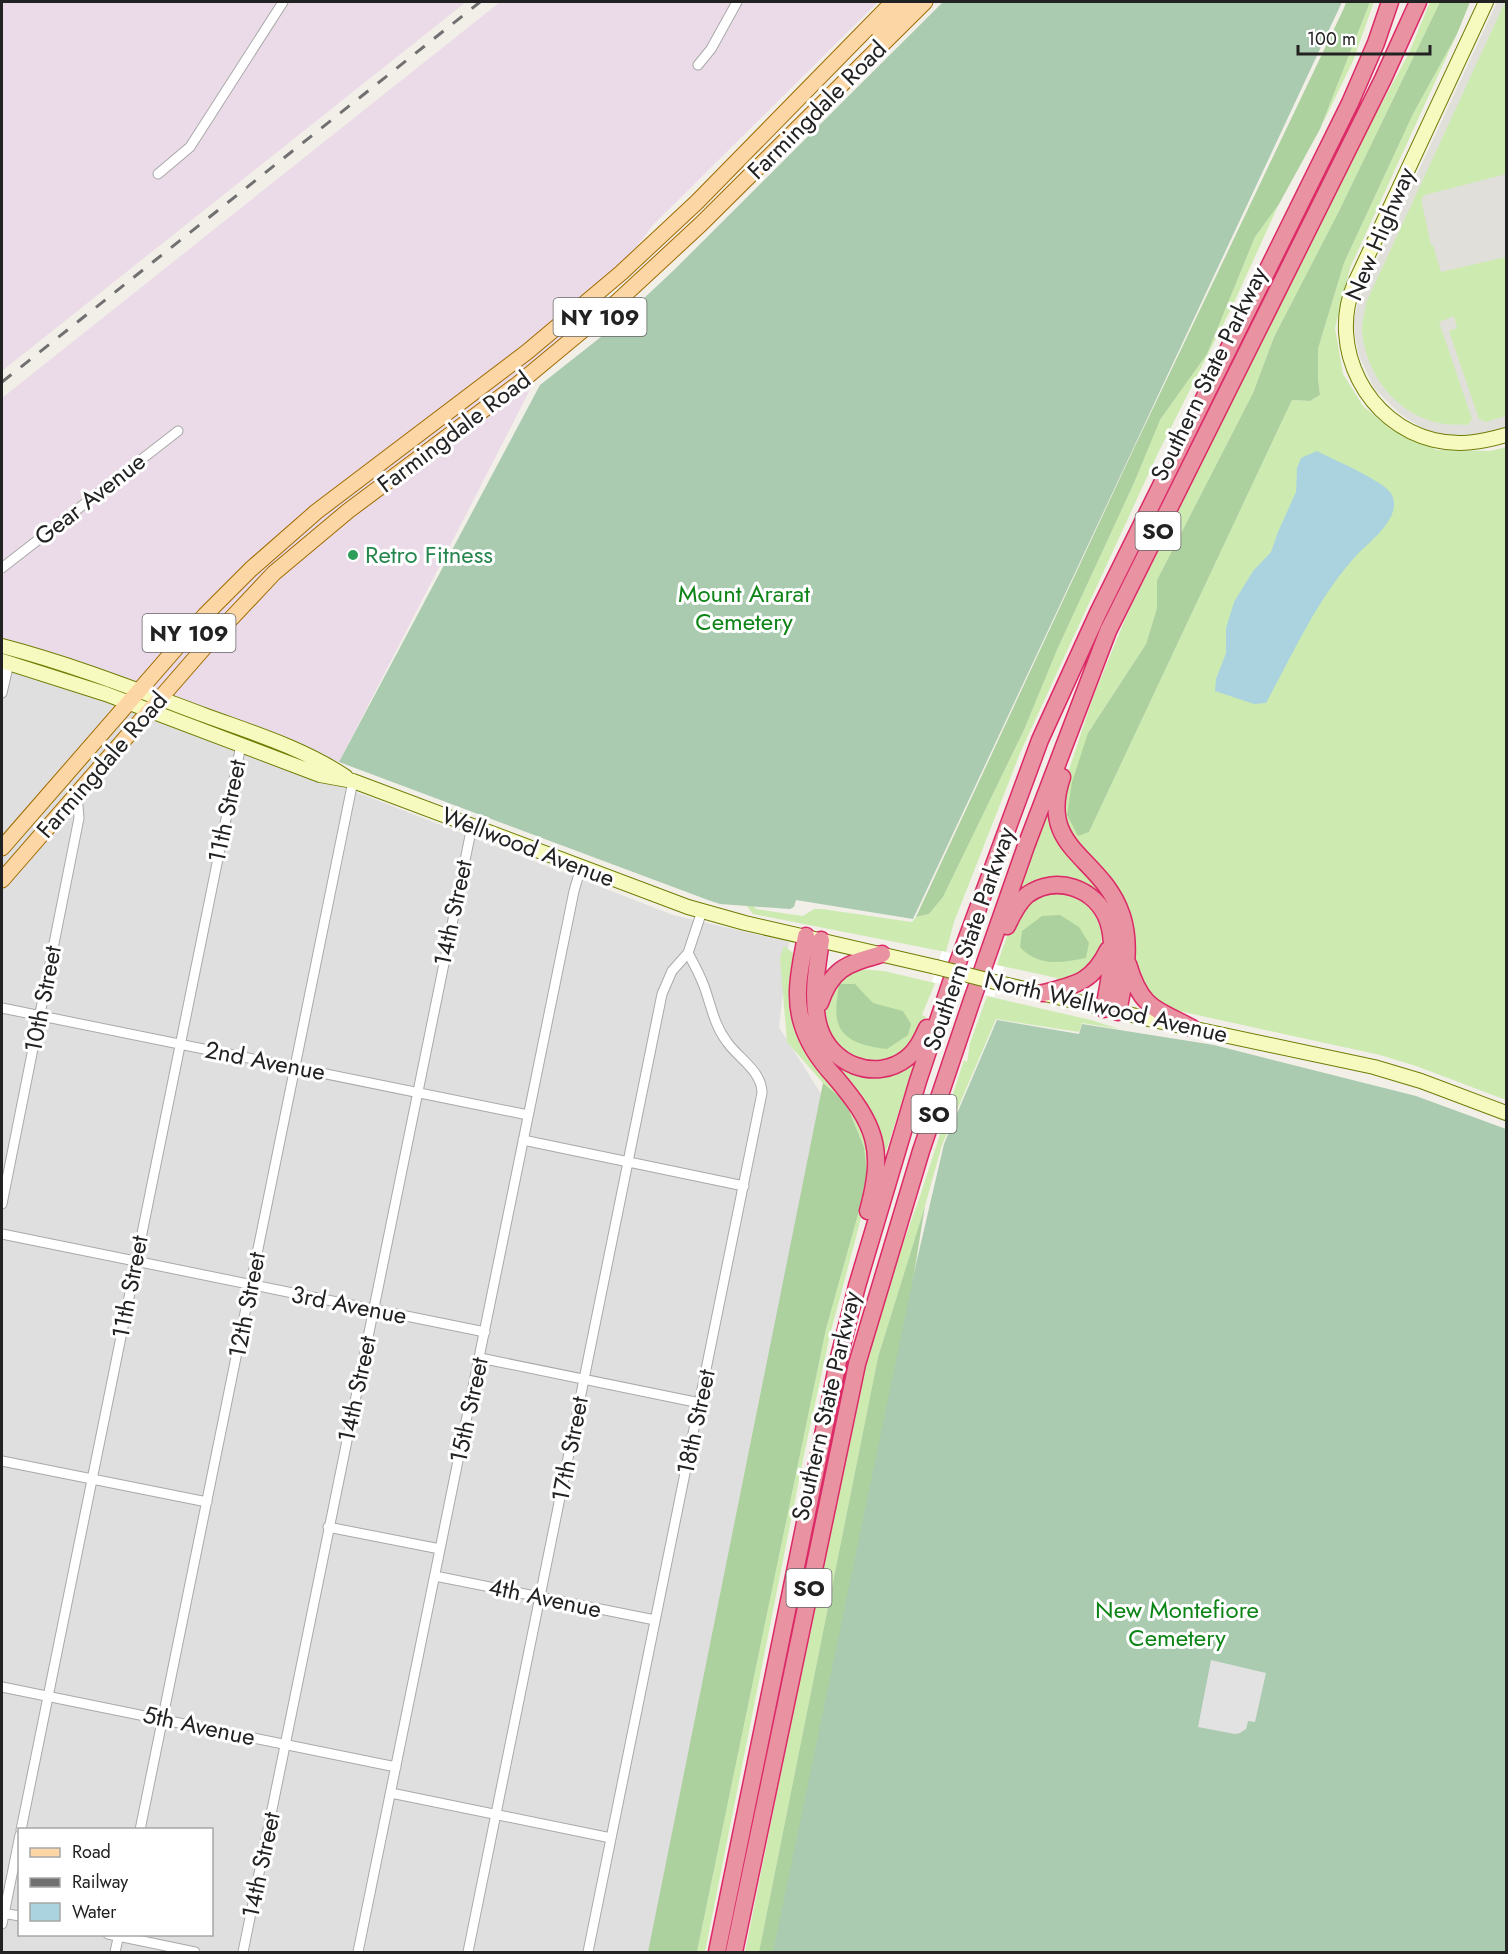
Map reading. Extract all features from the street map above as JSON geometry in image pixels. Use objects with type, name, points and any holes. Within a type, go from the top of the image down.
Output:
[{"type":"highway","name":"Southern State Parkway","points":[[717,1953],[823,1427],[857,1286],[952,976],[1040,740],[1098,614],[1350,103],[1376,43],[1390,2]]},
{"type":"highway","name":"Southern State Parkway","points":[[734,1953],[857,1364],[921,1151],[972,1000],[1070,728],[1113,621],[1388,69],[1418,2]]},
{"type":"highway","points":[[1070,728],[1063,776],[1057,795],[1057,822],[1064,838],[1100,877],[1115,900],[1124,924],[1127,959],[1134,985],[1146,1002],[1192,1028]]},
{"type":"highway","points":[[972,1000],[1014,911],[1026,896],[1040,888],[1066,885],[1088,894],[1097,902],[1109,926],[1112,944],[1111,1010]]},
{"type":"highway","points":[[814,938],[816,1012],[823,1037],[839,1057],[861,1068],[872,1070],[889,1068],[904,1060],[917,1047],[952,976]]},
{"type":"highway","points":[[814,938],[797,990],[803,1028],[815,1054],[863,1113],[869,1125],[875,1149],[875,1182],[857,1286]]},
{"type":"highway","points":[[1042,993],[1075,985],[1089,977],[1101,964],[1112,944]]},
{"type":"highway","points":[[816,1012],[826,987],[835,974],[849,964],[882,954]]},
{"type":"highway","points":[[1111,1010],[1127,959]]},
{"type":"main road","name":"Farmingdale Road","points":[[2,848],[219,600],[287,536],[519,359],[595,296],[657,240],[893,2]]},
{"type":"main road","points":[[829,97],[844,74],[911,2]]},
{"type":"main road","name":"Farmingdale Road","points":[[2,880],[160,698],[282,565],[348,511],[518,384],[595,321],[701,224],[925,2]]},
{"type":"main road","name":"New Highway","points":[[1486,2],[1350,295],[1346,314],[1346,336],[1353,367],[1364,389],[1376,405],[1401,426],[1443,442],[1465,443],[1506,435]]},
{"type":"main road","points":[[2,646],[66,664],[160,698],[324,762],[353,781]]},
{"type":"main road","points":[[5,662],[128,702],[320,775],[353,781]]},
{"type":"main road","name":"Wellwood Avenue","points":[[353,781],[702,911]]},
{"type":"main road","name":"North Wellwood Avenue","points":[[702,911],[1111,1010],[1359,1063],[1402,1074],[1506,1113]]},
{"type":"street","points":[[158,174],[190,147],[283,2]]},
{"type":"street","points":[[698,65],[711,49],[737,2]]},
{"type":"street","name":"Gear Avenue","points":[[2,568],[178,430]]},
{"type":"street","points":[[2,693],[5,662]]},
{"type":"street","name":"11th Street","points":[[21,1828],[241,745]]},
{"type":"street","name":"12th Street","points":[[140,1828],[353,781]]},
{"type":"street","name":"10th Street","points":[[2,1204],[79,818],[77,794]]},
{"type":"street","name":"14th Street","points":[[243,1953],[472,826]]},
{"type":"street","name":"15th Street","points":[[358,1953],[528,1115],[574,891],[581,867]]},
{"type":"street","points":[[688,953],[702,911]]},
{"type":"street","name":"17th Street","points":[[468,1953],[664,988],[672,971],[688,953]]},
{"type":"street","name":"18th Street","points":[[588,1953],[762,1099],[762,1084],[756,1074],[721,1034],[704,984],[688,953]]},
{"type":"street","name":"2nd Avenue","points":[[2,1008],[528,1115]]},
{"type":"street","points":[[523,1140],[744,1186]]},
{"type":"street","name":"3rd Avenue","points":[[2,1234],[485,1332]]},
{"type":"street","points":[[480,1358],[700,1402]]},
{"type":"street","points":[[2,1461],[207,1502]]},
{"type":"street","points":[[328,1527],[440,1549]]},
{"type":"street","name":"4th Avenue","points":[[435,1576],[655,1620]]},
{"type":"street","name":"5th Avenue","points":[[2,1687],[396,1767]]},
{"type":"street","points":[[391,1792],[611,1838]]},
{"type":"street","points":[[2,1924],[18,1844]]},
{"type":"street","points":[[3,1913],[18,1916]]},
{"type":"street","points":[[115,1953],[119,1936],[195,1953]]},
{"type":"shaded area","points":[[2,2],[466,2],[2,371]]},
{"type":"shaded area","points":[[500,2],[878,2],[653,225],[534,382],[339,762],[52,654],[2,639],[2,398]]},
{"type":"shaded area","points":[[1497,2],[1506,2],[1506,429],[1476,437],[1430,433],[1400,414],[1374,388],[1359,356],[1353,324],[1359,299]]},
{"type":"shaded area","points":[[2,664],[147,711],[673,915],[789,942],[779,1027],[828,1105],[654,1952],[2,1952]]},
{"type":"shaded area","points":[[1211,1660],[1266,1673],[1255,1722],[1248,1721],[1246,1729],[1240,1733],[1198,1727]]},
{"type":"green space","name":"Mount Ararat Cemetery","points":[[943,2],[1342,2],[913,919],[796,900],[794,907],[790,909],[720,904],[339,762],[540,385],[611,329],[673,271]]},
{"type":"green space","points":[[1346,2],[1370,2],[1320,129],[1279,204],[1255,237],[1207,354],[1160,420],[1134,483],[1057,650],[1024,730],[943,897],[929,914],[916,917],[1134,448]]},
{"type":"green space","points":[[1370,2],[1374,2],[1353,61],[1320,129]]},
{"type":"green space","points":[[1430,2],[1440,2],[1339,211],[1274,337],[1253,393],[1157,580],[1157,608],[1146,644],[1088,733],[1089,832],[1292,400],[1310,401],[1320,395],[1318,349],[1344,263],[1413,114],[1457,34],[1350,268],[1335,328],[1343,374],[1363,406],[1392,430],[1437,450],[1490,451],[1506,447],[1506,1100],[1380,1055],[1165,1008],[1137,981],[1127,912],[1068,836],[1060,797],[1092,700],[1126,617],[1179,509],[1196,464],[1348,165],[1408,55]]},
{"type":"green space","points":[[1440,2],[1470,2],[1457,34],[1413,114],[1344,263],[1318,349],[1320,395],[1310,401],[1292,400],[1089,832],[1078,836],[1067,815],[1072,782],[1088,733],[1146,644],[1157,608],[1157,580],[1253,393],[1274,337],[1339,211]]},
{"type":"green space","points":[[1505,2],[1506,174],[1425,195],[1422,198],[1422,204],[1431,245],[1433,245],[1441,272],[1506,257],[1506,416],[1486,422],[1479,419],[1449,331],[1457,328],[1454,316],[1439,322],[1472,419],[1468,425],[1444,424],[1412,413],[1387,391],[1377,378],[1364,347],[1362,323],[1366,303]]},
{"type":"green space","points":[[1279,204],[1232,307],[1160,449],[1021,751],[954,922],[946,952],[753,914],[744,902],[745,897],[756,909],[803,916],[814,909],[822,909],[912,922],[916,917],[929,914],[943,897],[1024,730],[1057,650],[1134,483],[1160,420],[1207,354],[1255,237]]},
{"type":"green space","points":[[1047,808],[1051,809],[1108,896],[1116,951],[1082,887],[1018,895]]},
{"type":"green space","points":[[1054,889],[1077,896],[1093,911],[1102,931],[1101,952],[1091,970],[1057,982],[1057,978],[997,965],[1008,933],[1031,897]]},
{"type":"green space","points":[[1060,915],[1079,927],[1089,943],[1086,958],[1059,962],[1042,961],[1020,947],[1022,931],[1042,916]]},
{"type":"green space","points":[[784,946],[795,953],[792,997],[801,1037],[810,1056],[860,1119],[868,1142],[872,1177],[830,1335],[805,1450],[705,1952],[697,1952],[826,1329],[868,1179],[864,1147],[848,1108],[787,1042],[780,958]]},
{"type":"green space","points":[[810,957],[809,1014],[853,1071],[914,1056],[912,1070],[881,1167],[877,1144],[805,1024],[806,959]]},
{"type":"green space","points":[[858,969],[884,971],[935,983],[922,1015],[926,1017],[916,1040],[904,1054],[885,1064],[850,1059],[825,1030],[823,1008],[828,988]]},
{"type":"green space","points":[[839,984],[855,984],[873,1003],[903,1011],[911,1024],[908,1035],[887,1049],[858,1043],[846,1035],[841,1030],[837,1019]]},
{"type":"green space","points":[[987,996],[1091,1020],[1119,1029],[1082,1023],[1079,1032],[996,1019],[942,1145],[878,1357],[759,1952],[745,1952],[859,1384],[895,1266],[964,1060],[967,1062],[970,1043]]},
{"type":"green space","name":"New Montefiore Cemetery","points":[[997,1020],[1079,1034],[1082,1024],[1214,1045],[1416,1096],[1506,1129],[1506,1952],[773,1952],[916,1264],[944,1144]]},
{"type":"green space","points":[[823,1083],[841,1098],[848,1108],[864,1147],[868,1179],[826,1329],[697,1952],[648,1952]]},
{"type":"green space","points":[[925,1206],[896,1385],[775,1952],[759,1952],[878,1357]]},
{"type":"water","points":[[1317,451],[1370,477],[1388,490],[1394,504],[1393,513],[1382,530],[1354,558],[1328,592],[1266,703],[1254,704],[1215,691],[1216,679],[1226,653],[1226,628],[1234,602],[1253,571],[1271,552],[1296,492],[1297,468],[1301,458]]},
{"type":"pier","points":[[942,951],[1004,967],[994,997],[932,982]]},
{"type":"railway","points":[[2,382],[480,2]]},
{"type":"place","name":"Retro Fitness","points":[[353,555]]}]
